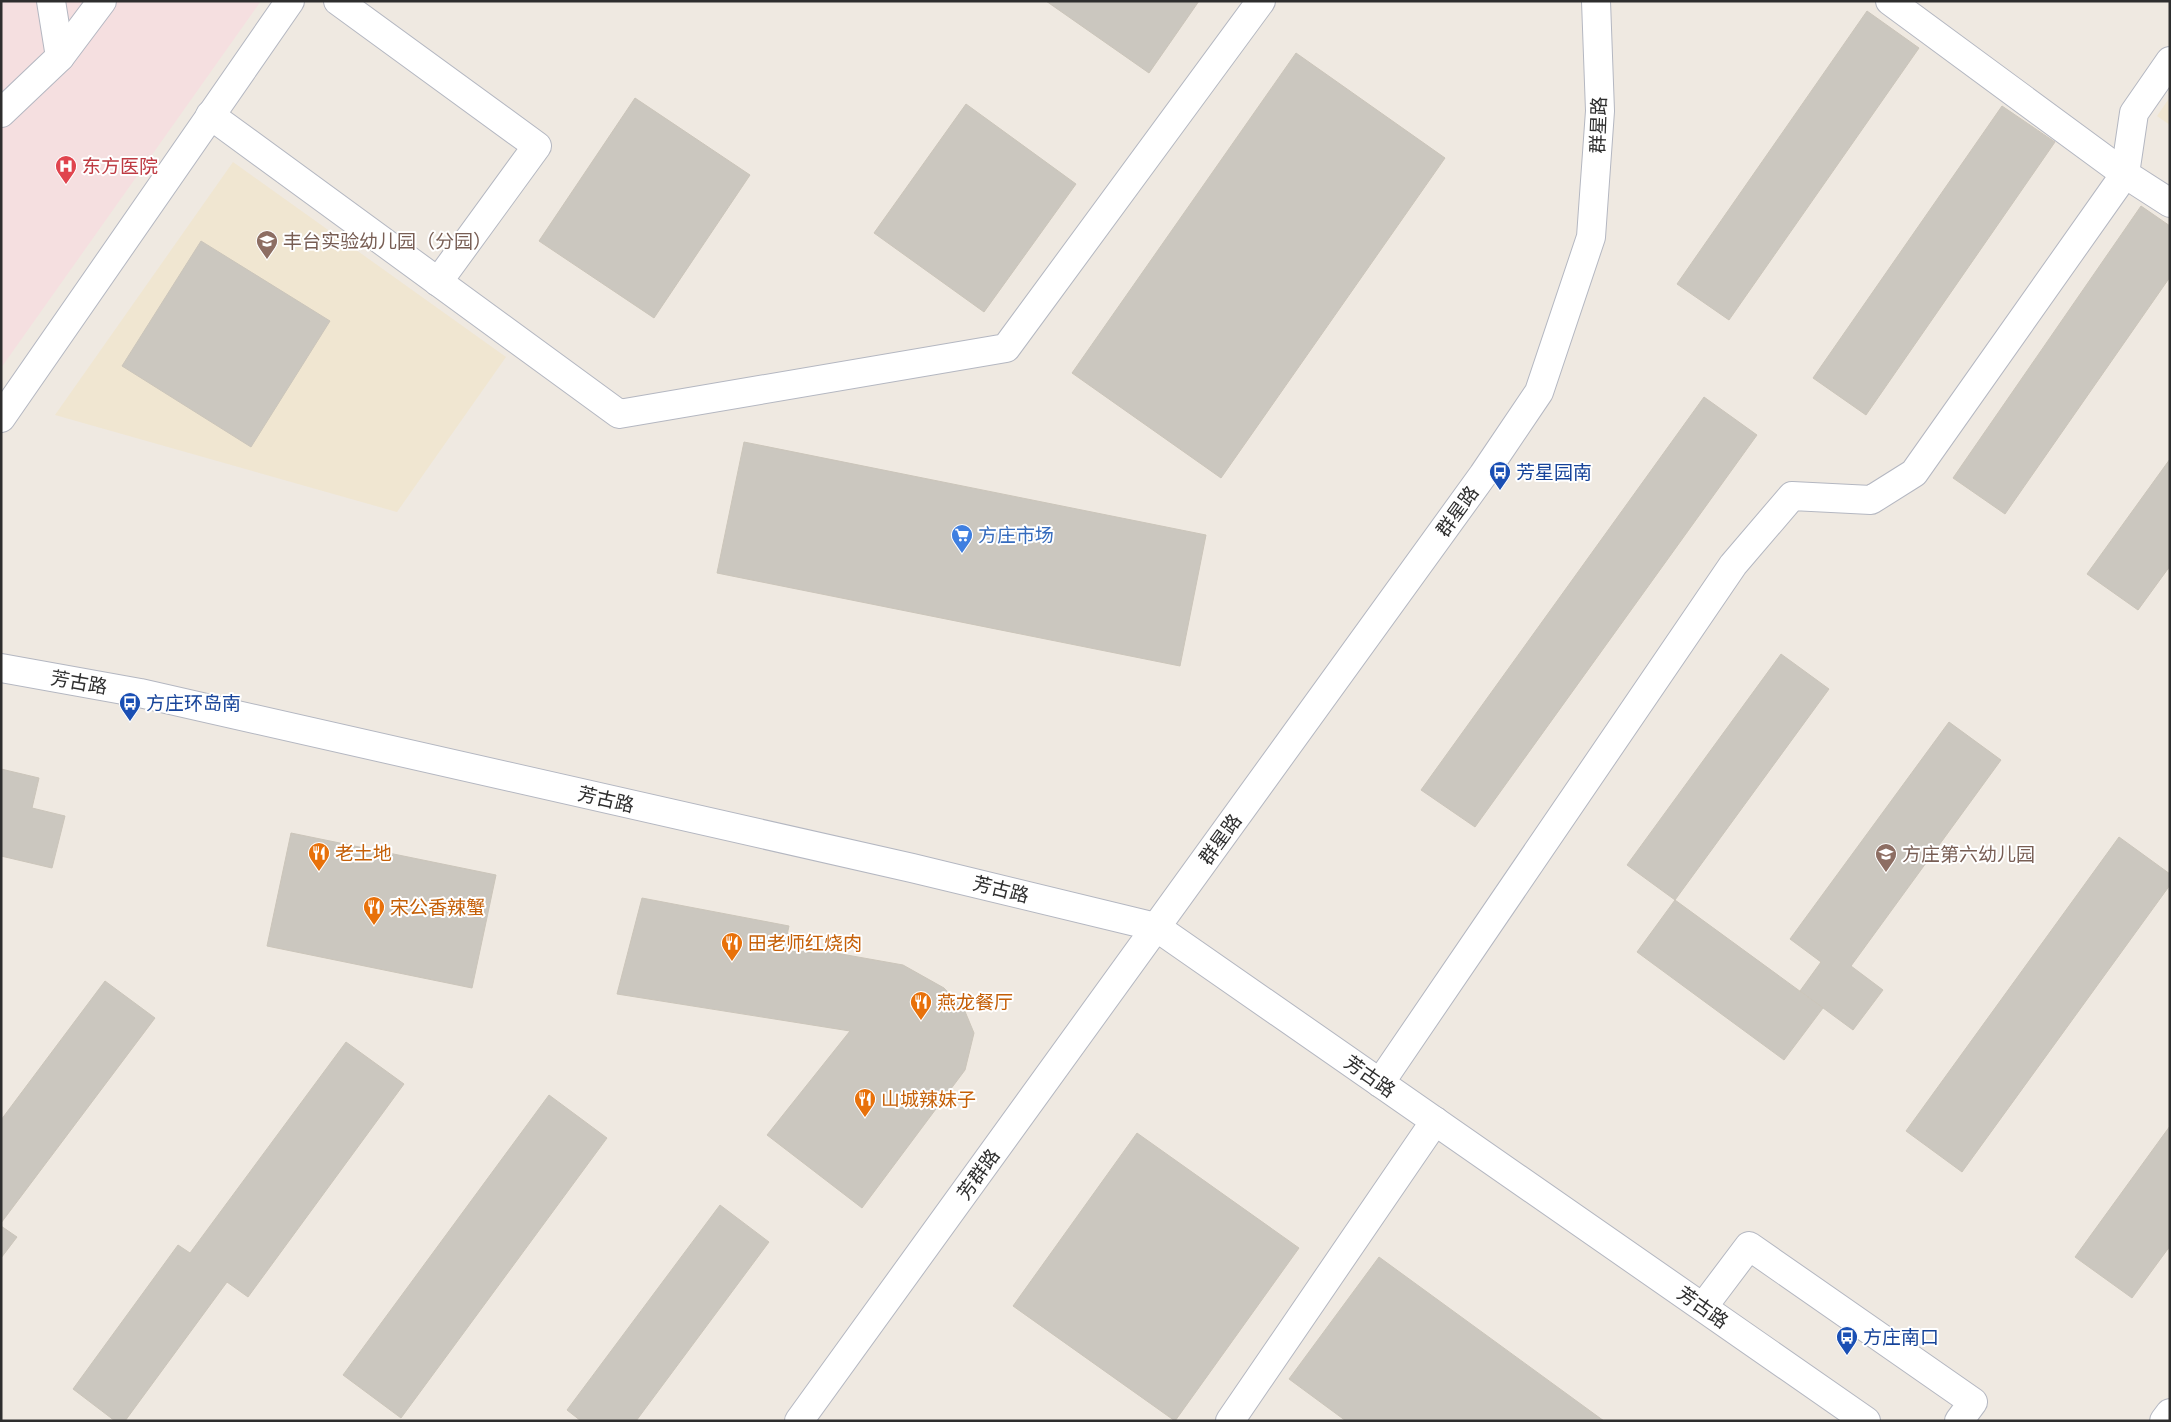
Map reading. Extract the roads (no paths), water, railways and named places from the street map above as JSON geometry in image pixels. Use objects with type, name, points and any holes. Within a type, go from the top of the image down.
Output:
[{"type":"street","points":[[51,1],[60,57]]},
{"type":"street","points":[[1,113],[60,57],[102,1]]},
{"type":"street","points":[[1,418],[290,1]]},
{"type":"street","points":[[338,1],[537,146],[438,282]]},
{"type":"street","points":[[210,115],[619,414],[1006,348],[1261,1]]},
{"type":"street","name":"群星路","points":[[1156,927],[1478,483],[1539,392],[1592,237],[1600,111],[1596,1]]},
{"type":"street","points":[[1890,1],[2125,174],[2170,203]]},
{"type":"street","points":[[1380,1083],[1733,565],[1792,496],[1871,500],[1914,473],[2125,174],[2134,113],[2170,61]]},
{"type":"street","name":"芳古路","points":[[1,668],[149,695],[902,866],[1156,927],[1866,1421]]},
{"type":"street","name":"芳群路","points":[[799,1421],[1156,927]]},
{"type":"street","points":[[1230,1421],[1435,1120]]},
{"type":"street","points":[[1703,1307],[1749,1246],[1973,1402],[1959,1421]]},
{"type":"street","points":[[2164,1421],[2170,1413]]},
{"type":"place","name":"东方医院","points":[[66,185]]},
{"type":"place","name":"丰台实验幼儿园（分园）","points":[[267,260]]},
{"type":"place","name":"芳星园南","points":[[1500,491]]},
{"type":"place","name":"方庄市场","points":[[962,554]]},
{"type":"place","name":"方庄环岛南","points":[[130,722]]},
{"type":"place","name":"老土地","points":[[319,872]]},
{"type":"place","name":"方庄第六幼儿园","points":[[1886,873]]},
{"type":"place","name":"宋公香辣蟹","points":[[374,926]]},
{"type":"place","name":"田老师红烧肉","points":[[732,962]]},
{"type":"place","name":"燕龙餐厅","points":[[921,1021]]},
{"type":"place","name":"山城辣妹子","points":[[865,1118]]},
{"type":"place","name":"方庄南口","points":[[1847,1356]]}]
